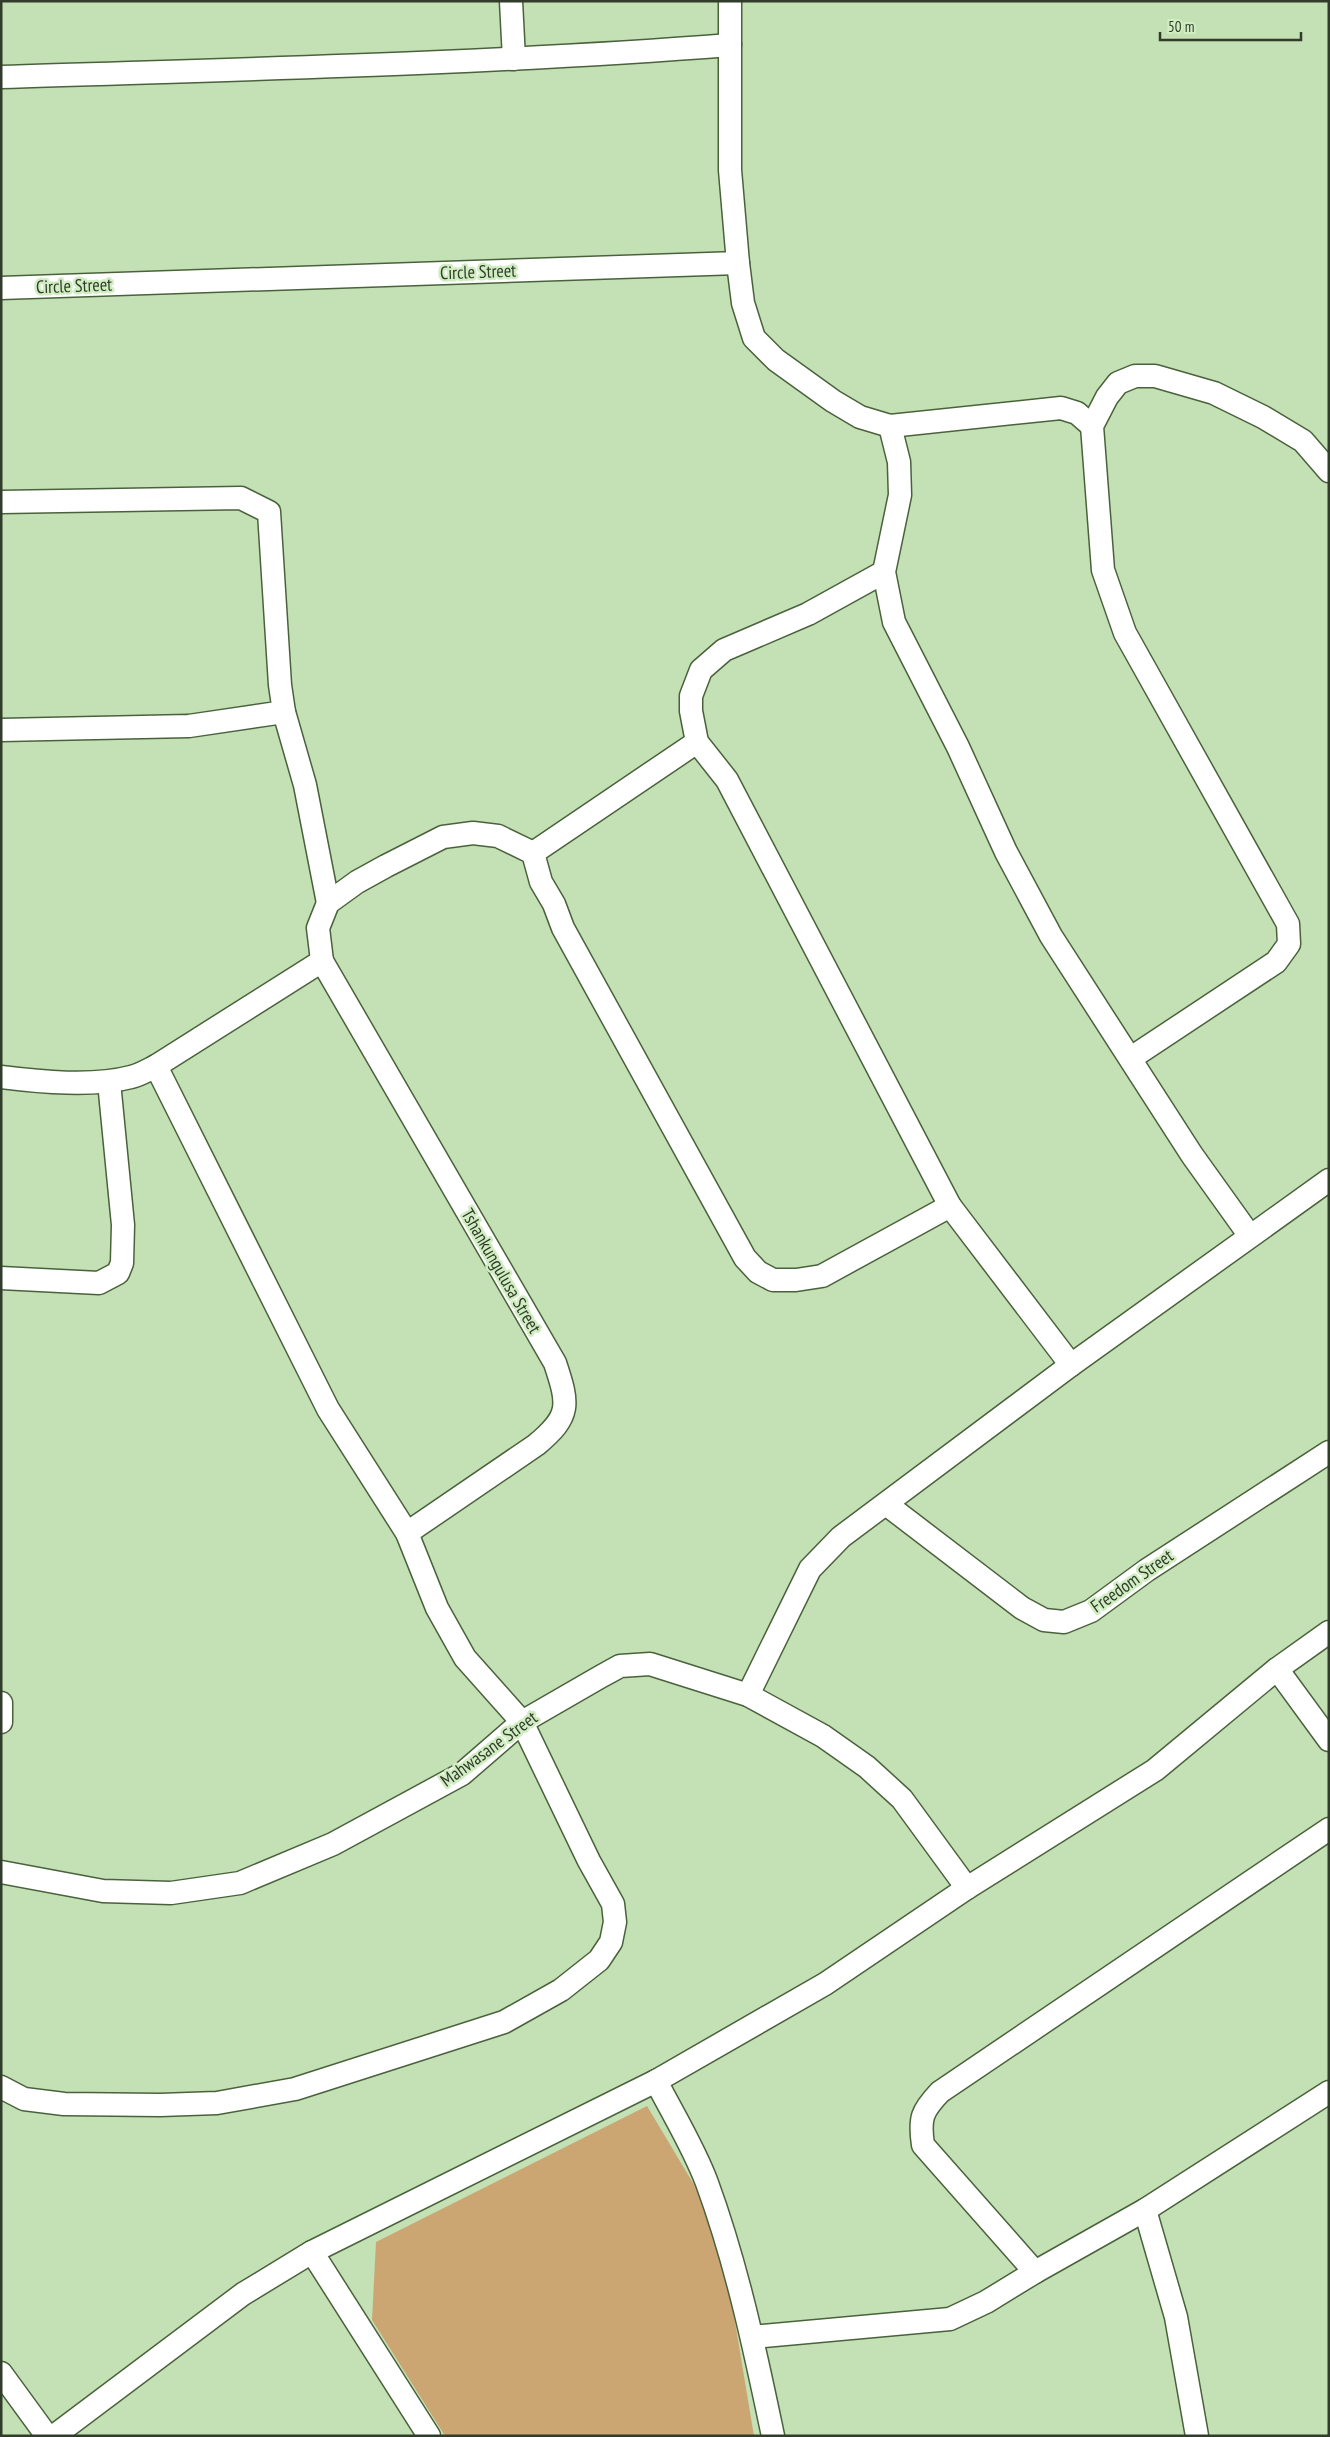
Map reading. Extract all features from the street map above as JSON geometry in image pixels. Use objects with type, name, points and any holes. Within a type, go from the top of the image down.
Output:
[{"type":"street","points":[[512,1],[514,59]]},
{"type":"street","points":[[730,1],[730,170],[743,304],[754,338],[776,360],[833,401],[860,417],[890,426],[1061,408],[1077,413],[1092,426]]},
{"type":"street","points":[[1,77],[514,59],[730,45]]},
{"type":"street","name":"Circle Street","points":[[1,288],[738,263]]},
{"type":"street","points":[[1131,1058],[1276,962],[1289,944],[1288,924],[1125,633],[1103,570],[1092,426],[1107,397],[1118,384],[1134,376],[1155,376],[1214,393],[1263,417],[1303,441],[1329,471]]},
{"type":"street","points":[[890,426],[899,462],[900,495],[884,572],[894,622],[958,747],[1006,852],[1051,936],[1192,1155],[1250,1236]]},
{"type":"street","points":[[1,502],[241,498],[269,512],[280,685],[284,712],[305,785],[328,903]]},
{"type":"street","points":[[884,572],[808,614],[724,650],[700,670],[691,696],[691,711],[697,742],[727,780],[950,1206],[1071,1366]]},
{"type":"street","points":[[1,730],[189,726],[284,712]]},
{"type":"street","points":[[533,853],[697,742]]},
{"type":"street","points":[[1,1077],[29,1081],[109,1082],[134,1077],[156,1066],[322,961],[318,928],[328,903],[357,882],[443,838],[473,833],[498,836],[533,853],[541,882],[554,904],[563,928],[745,1258],[758,1272],[773,1280],[796,1280],[822,1276],[950,1206]]},
{"type":"street","name":"Tshankungulusa Street","points":[[322,961],[555,1363],[564,1389],[565,1411],[556,1428],[536,1445],[407,1533]]},
{"type":"street","points":[[1,2087],[24,2099],[64,2104],[217,2103],[295,2089],[504,2022],[561,1990],[600,1960],[610,1942],[615,1922],[613,1904],[589,1861],[522,1722],[465,1658],[437,1608],[407,1533],[328,1409],[156,1066]]},
{"type":"street","points":[[1,1278],[99,1283],[118,1273],[122,1263],[123,1225],[109,1082]]},
{"type":"street","points":[[748,1695],[810,1569],[841,1537],[1071,1366],[1329,1180]]},
{"type":"street","name":"Freedom Street","points":[[886,1504],[1022,1608],[1044,1620],[1064,1622],[1091,1611],[1147,1570],[1329,1452]]},
{"type":"street","points":[[54,2436],[243,2294],[312,2252],[656,2081],[825,1984],[968,1888],[1154,1770],[1277,1669],[1329,1632]]},
{"type":"street","name":"Mahwasane Street","points":[[1,1872],[103,1891],[171,1894],[240,1883],[332,1844],[462,1774],[522,1722],[620,1666],[650,1664],[748,1695],[823,1736],[867,1767],[902,1799],[968,1888]]},
{"type":"street","points":[[1277,1669],[1329,1740]]},
{"type":"street","points":[[1,1703],[1,1722]]},
{"type":"street","points":[[1035,2272],[923,2145],[920,2125],[925,2107],[940,2092],[1329,1830]]},
{"type":"street","points":[[656,2081],[706,2180],[726,2236],[752,2337],[773,2436]]},
{"type":"street","points":[[752,2337],[950,2319],[986,2302],[1145,2210],[1329,2092]]},
{"type":"street","points":[[1145,2210],[1176,2317],[1197,2436]]},
{"type":"street","points":[[312,2252],[366,2341],[429,2436]]},
{"type":"street","points":[[1,2372],[47,2436]]},
{"type":"shaded area","points":[[647,2106],[696,2188],[728,2280],[754,2436],[445,2436],[372,2320],[376,2242]]}]
